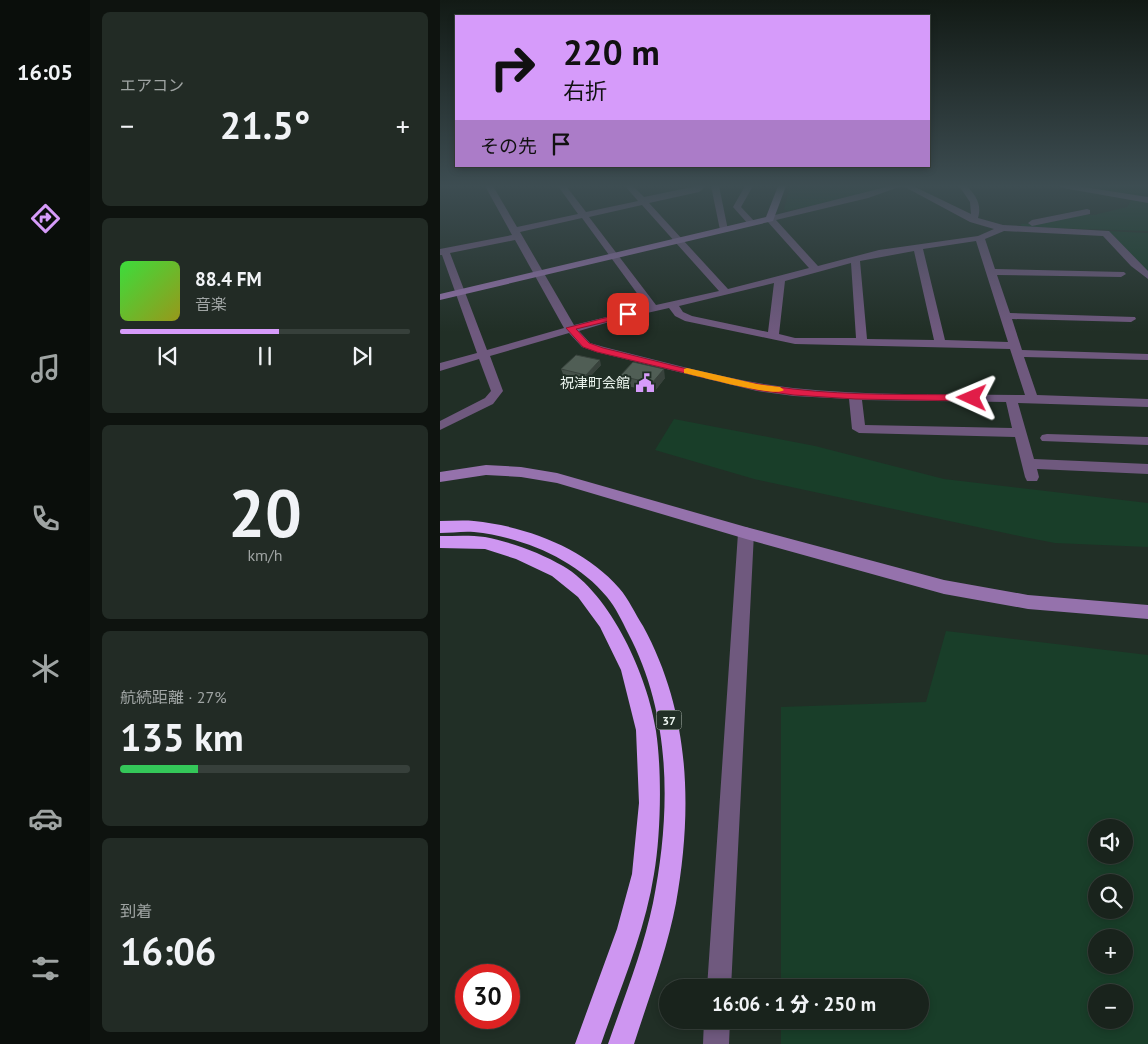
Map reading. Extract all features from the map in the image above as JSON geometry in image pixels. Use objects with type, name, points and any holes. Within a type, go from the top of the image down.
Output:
[{"type":"highway","name":"37","points":[[440,527],[477,527],[526,537],[574,559],[613,592],[638,633],[652,663],[664,700],[673,740],[675,774],[674,826],[663,910],[621,1044]]},
{"type":"highway","name":"37","points":[[440,542],[485,543],[522,554],[558,571],[584,592],[606,622],[630,669],[646,730],[649,803],[642,874],[629,929],[588,1044]]},
{"type":"street","points":[[440,426],[489,401],[497,391],[460,292],[442,252],[511,235]]},
{"type":"street","points":[[519,235],[570,328],[586,345],[608,352],[757,387],[794,392],[855,396],[1148,403]]},
{"type":"street","points":[[599,235],[654,309]]},
{"type":"street","points":[[674,235],[726,293]]},
{"type":"street","points":[[440,297],[703,235]]},
{"type":"street","points":[[784,235],[814,268]]},
{"type":"street","points":[[440,367],[570,328],[726,293],[814,268],[918,247],[980,238],[988,235]]},
{"type":"street","points":[[1108,235],[1134,264],[1148,276]]},
{"type":"street","points":[[980,238],[1032,399]]},
{"type":"street","points":[[918,247],[940,343]]},
{"type":"street","points":[[855,259],[862,342]]},
{"type":"street","points":[[990,268],[1119,270]]},
{"type":"street","points":[[773,337],[780,278]]},
{"type":"street","points":[[672,305],[679,314],[689,320],[795,341],[940,343],[1016,350],[1148,356]]},
{"type":"street","points":[[1005,316],[1131,319]]},
{"type":"street","points":[[855,396],[859,429],[1019,433]]},
{"type":"street","points":[[1012,399],[1019,433],[1030,470],[1148,469]]},
{"type":"street","points":[[1047,438],[1148,440]]},
{"type":"street","points":[[440,477],[486,470],[521,472],[548,477],[944,587],[1028,602],[1148,612]]},
{"type":"street","points":[[720,979],[746,533]]},
{"type":"street","points":[[716,1044],[717,1029]]},
{"type":"green space","points":[[1112,235],[1148,235],[1148,272]]},
{"type":"green space","points":[[674,419],[815,446],[944,479],[1148,503],[1148,547],[1055,543],[754,479],[655,450]]},
{"type":"green space","points":[[946,631],[1148,655],[1148,1044],[781,1044],[781,1029],[929,1029],[929,979],[781,979],[781,707],[926,702]]},
{"type":"building","points":[[576,355],[600,360],[586,375],[561,369]]},
{"type":"building","points":[[633,362],[664,369],[652,383],[620,376]]},
{"type":"slow traffic","points":[[687,371],[757,387],[780,390]]},
{"type":"place","name":"祝津町会館","points":[[645,383]]},
{"type":"route","points":[[628,314],[570,328],[586,345],[600,350],[757,387],[794,392],[855,396],[972,398]]}]
